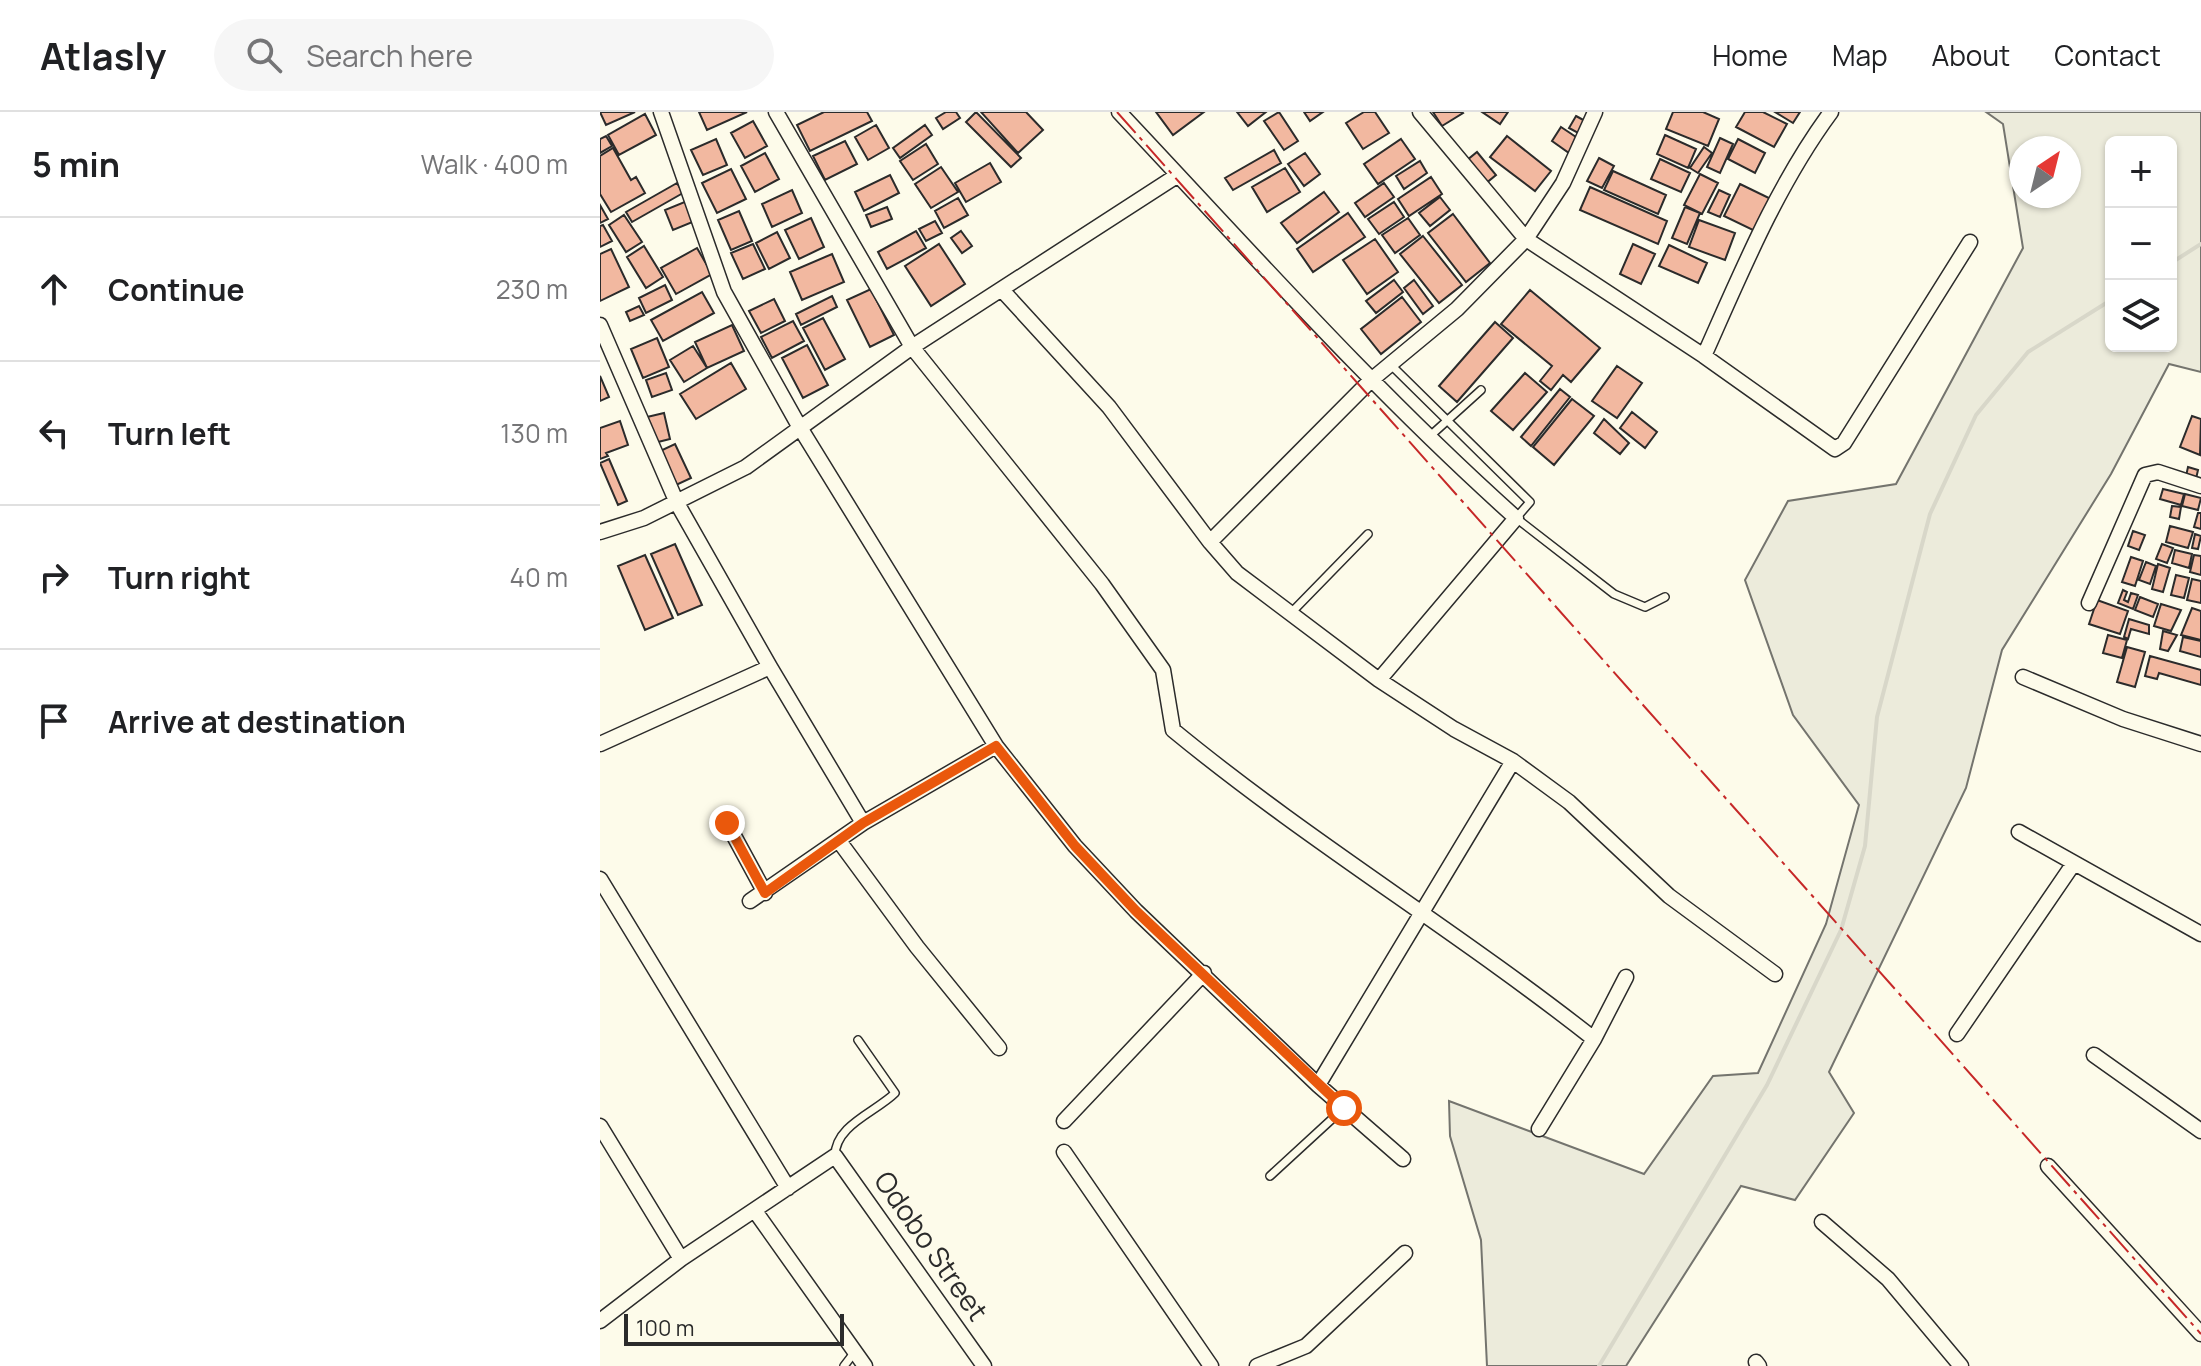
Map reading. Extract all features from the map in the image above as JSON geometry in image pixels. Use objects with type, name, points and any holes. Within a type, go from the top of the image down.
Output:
[{"type":"street","points":[[661,112],[724,292],[799,426],[996,746],[1075,846],[1136,911],[1318,1085],[1403,1159]]},
{"type":"street","points":[[776,112],[912,347],[1102,584],[1165,673],[1167,712],[1173,730],[1240,786],[1514,978],[1594,1039]]},
{"type":"street","points":[[1119,112],[1370,381],[1428,439],[1516,518],[1379,680]]},
{"type":"street","points":[[1420,112],[1526,239],[1704,356],[1835,449],[1844,443],[1970,242]]},
{"type":"street","points":[[1210,542],[1370,381],[1392,366],[1457,309],[1526,239],[1563,183],[1595,112]]},
{"type":"street","points":[[1704,356],[1750,253],[1813,137],[1831,112]]},
{"type":"street","points":[[600,532],[677,503],[746,467],[799,426],[842,401],[912,347],[1178,175]]},
{"type":"street","points":[[1002,290],[1109,407],[1210,542],[1237,573],[1379,680],[1454,729],[1513,761],[1569,802],[1669,896],[1775,974]]},
{"type":"street","points":[[600,325],[677,503],[863,823]]},
{"type":"street","points":[[2089,603],[2145,475],[2158,472],[2201,486]]},
{"type":"street","points":[[600,744],[770,667]]},
{"type":"street","points":[[2023,677],[2123,719],[2201,744]]},
{"type":"street","points":[[750,901],[863,823],[996,746]]},
{"type":"street","points":[[1318,1085],[1513,761]]},
{"type":"street","points":[[727,823],[765,893]]},
{"type":"street","points":[[2019,832],[2201,934]]},
{"type":"street","points":[[839,841],[917,947],[999,1048]]},
{"type":"street","points":[[1957,1034],[2074,863]]},
{"type":"street","points":[[600,879],[788,1188]]},
{"type":"street","points":[[1064,1121],[1204,973]]},
{"type":"street","points":[[1539,1129],[1594,1039],[1626,977]]},
{"type":"street","points":[[2094,1055],[2201,1131]]},
{"type":"street","points":[[600,1126],[681,1259]]},
{"type":"street","points":[[1064,1152],[1211,1366]]},
{"type":"street","points":[[600,1321],[681,1259],[835,1156]]},
{"type":"street","name":"Odobo Street","points":[[835,1156],[984,1366]]},
{"type":"street","points":[[2048,1166],[2201,1334]]},
{"type":"street","points":[[755,1211],[865,1366]]},
{"type":"street","points":[[1822,1222],[1888,1279],[1961,1366]]},
{"type":"street","points":[[1257,1366],[1306,1346],[1405,1253]]},
{"type":"lane","points":[[1392,366],[1530,502],[1516,518],[1614,594],[1645,607],[1665,597]]},
{"type":"lane","points":[[1428,439],[1481,390]]},
{"type":"lane","points":[[1289,615],[1368,534]]},
{"type":"lane","points":[[835,1156],[835,1146],[843,1133],[895,1093],[858,1040]]},
{"type":"lane","points":[[1270,1176],[1344,1108]]},
{"type":"lane","points":[[844,1366],[854,1353]]},
{"type":"shaded area","points":[[1986,112],[2201,112],[2201,372],[2169,364],[2111,474],[2002,650],[1966,788],[1829,1072],[1854,1113],[1795,1200],[1741,1186],[1626,1366],[1487,1366],[1481,1240],[1450,1136],[1449,1101],[1644,1174],[1713,1076],[1758,1073],[1826,924],[1859,805],[1793,715],[1745,580],[1788,501],[1896,484],[2023,248],[2017,208],[2081,208],[2081,136],[2009,136],[2009,161],[2003,124]]},
{"type":"building","points":[[600,112],[635,112],[606,125]]},
{"type":"building","points":[[699,112],[747,112],[707,130]]},
{"type":"building","points":[[824,112],[867,112],[872,121],[810,151],[797,125]]},
{"type":"building","points":[[946,112],[956,112],[960,118],[943,129],[936,118]]},
{"type":"building","points":[[976,112],[1021,158],[1011,167],[966,122]]},
{"type":"building","points":[[981,112],[1026,112],[1043,130],[1018,153]]},
{"type":"building","points":[[1156,112],[1204,112],[1173,135]]},
{"type":"building","points":[[1237,112],[1266,112],[1248,126]]},
{"type":"building","points":[[1279,112],[1298,141],[1284,150],[1264,121]]},
{"type":"building","points":[[1304,112],[1323,112],[1310,121]]},
{"type":"building","points":[[1364,112],[1375,112],[1389,133],[1363,149],[1346,123]]},
{"type":"building","points":[[1433,112],[1462,112],[1463,113],[1442,126]]},
{"type":"building","points":[[1482,112],[1508,112],[1500,124]]},
{"type":"building","points":[[1673,112],[1703,112],[1719,119],[1708,146],[1666,129]]},
{"type":"building","points":[[1745,112],[1763,112],[1787,124],[1774,147],[1736,127]]},
{"type":"building","points":[[1775,112],[1800,112],[1793,123]]},
{"type":"building","points":[[645,114],[656,135],[619,155],[608,135]]},
{"type":"building","points":[[1576,116],[1587,122],[1580,134],[1569,128]]},
{"type":"building","points":[[753,121],[767,146],[745,158],[731,133]]},
{"type":"building","points":[[876,125],[889,148],[868,160],[855,137]]},
{"type":"building","points":[[925,125],[932,135],[900,158],[893,148]]},
{"type":"building","points":[[1561,127],[1579,139],[1569,153],[1552,141]]},
{"type":"building","points":[[1665,135],[1696,149],[1688,168],[1657,154]]},
{"type":"building","points":[[606,136],[612,146],[600,153],[600,139]]},
{"type":"building","points":[[1507,136],[1551,171],[1535,191],[1490,157]]},
{"type":"building","points":[[1720,138],[1733,144],[1720,173],[1707,167]]},
{"type":"building","points":[[716,139],[727,165],[703,175],[691,150]]},
{"type":"building","points":[[1401,139],[1415,159],[1378,184],[1364,164]]},
{"type":"building","points":[[1738,139],[1765,153],[1755,173],[1728,159]]},
{"type":"building","points":[[845,141],[857,164],[825,180],[813,156]]},
{"type":"building","points":[[926,144],[938,164],[913,180],[900,161]]},
{"type":"building","points":[[1704,147],[1712,153],[1698,173],[1690,168]]},
{"type":"building","points":[[613,148],[631,180],[636,177],[645,193],[611,212],[600,194],[600,156]]},
{"type":"building","points":[[1274,150],[1281,163],[1233,190],[1225,178]]},
{"type":"building","points":[[1477,152],[1496,175],[1485,184],[1466,161]]},
{"type":"building","points":[[765,153],[779,179],[755,192],[741,166]]},
{"type":"building","points":[[1305,153],[1320,174],[1304,186],[1288,164]]},
{"type":"building","points":[[1599,158],[1614,166],[1602,188],[1587,181]]},
{"type":"building","points":[[1660,159],[1690,173],[1681,192],[1651,179]]},
{"type":"building","points":[[1420,161],[1427,173],[1404,189],[1396,176]]},
{"type":"building","points":[[990,163],[1001,182],[966,202],[955,183]]},
{"type":"building","points":[[941,167],[958,192],[931,208],[915,184]]},
{"type":"building","points":[[1285,168],[1300,192],[1267,212],[1252,187]]},
{"type":"building","points":[[731,169],[746,199],[717,213],[702,183]]},
{"type":"building","points":[[1613,171],[1666,195],[1658,214],[1604,190]]},
{"type":"building","points":[[1700,174],[1718,183],[1702,214],[1684,205]]},
{"type":"building","points":[[890,175],[899,193],[864,211],[855,192]]},
{"type":"building","points":[[1431,177],[1442,194],[1409,216],[1398,199]]},
{"type":"building","points":[[677,183],[683,193],[632,222],[626,212]]},
{"type":"building","points":[[1384,183],[1394,197],[1365,217],[1355,203]]},
{"type":"building","points":[[1740,184],[1773,200],[1757,232],[1724,216]]},
{"type":"building","points":[[1590,187],[1667,221],[1658,244],[1580,210]]},
{"type":"building","points":[[792,190],[802,213],[772,227],[762,204]]},
{"type":"building","points":[[1719,190],[1730,195],[1720,217],[1708,212]]},
{"type":"building","points":[[1324,192],[1339,212],[1297,243],[1281,223]]},
{"type":"building","points":[[1440,197],[1450,210],[1430,226],[1419,213]]},
{"type":"building","points":[[958,198],[968,215],[944,228],[935,211]]},
{"type":"building","points":[[687,201],[695,221],[673,230],[665,210]]},
{"type":"building","points":[[1394,202],[1404,217],[1379,234],[1368,219]]},
{"type":"building","points":[[600,205],[608,219],[600,223]]},
{"type":"building","points":[[887,207],[892,219],[871,227],[866,215]]},
{"type":"building","points":[[1685,207],[1700,213],[1687,244],[1672,238]]},
{"type":"building","points":[[739,211],[752,241],[731,250],[718,220]]},
{"type":"building","points":[[1348,213],[1365,237],[1313,272],[1297,249]]},
{"type":"building","points":[[1453,214],[1490,263],[1466,282],[1428,233]]},
{"type":"building","points":[[624,215],[642,242],[626,252],[609,225]]},
{"type":"building","points":[[811,218],[824,247],[799,259],[785,230]]},
{"type":"building","points":[[1408,218],[1420,235],[1395,253],[1382,235]]},
{"type":"building","points":[[1699,220],[1735,233],[1725,260],[1689,247]]},
{"type":"building","points":[[935,221],[942,233],[926,241],[919,229]]},
{"type":"building","points":[[603,225],[612,241],[600,247],[600,226]]},
{"type":"building","points":[[916,231],[926,248],[887,269],[878,252]]},
{"type":"building","points":[[961,231],[972,246],[962,253],[951,238]]},
{"type":"building","points":[[777,232],[790,258],[769,269],[756,243]]},
{"type":"building","points":[[1423,236],[1462,285],[1439,303],[1400,254]]},
{"type":"building","points":[[1375,239],[1398,272],[1367,294],[1343,260]]},
{"type":"building","points":[[753,244],[765,269],[743,279],[731,253]]},
{"type":"building","points":[[939,244],[965,284],[931,306],[905,266]]},
{"type":"building","points":[[1633,244],[1655,254],[1641,284],[1620,274]]},
{"type":"building","points":[[1669,245],[1707,263],[1698,283],[1659,266]]},
{"type":"building","points":[[644,246],[663,277],[646,288],[627,257]]},
{"type":"building","points":[[697,248],[712,274],[676,294],[661,268]]},
{"type":"building","points":[[611,249],[629,287],[600,301],[600,254]]},
{"type":"building","points":[[832,254],[844,282],[802,300],[790,272]]},
{"type":"building","points":[[1394,280],[1403,292],[1376,313],[1366,301]]},
{"type":"building","points":[[1414,280],[1433,306],[1423,314],[1404,288]]},
{"type":"building","points":[[665,285],[672,300],[646,313],[639,298]]},
{"type":"building","points":[[871,289],[894,335],[870,347],[847,300]]},
{"type":"building","points":[[1530,290],[1600,348],[1571,382],[1563,375],[1551,390],[1540,381],[1552,366],[1501,324]]},
{"type":"building","points":[[702,292],[714,313],[663,341],[651,320]]},
{"type":"building","points":[[832,296],[837,307],[801,325],[796,314]]},
{"type":"building","points":[[1402,297],[1421,322],[1381,354],[1361,329]]},
{"type":"building","points":[[774,299],[785,321],[761,333],[749,311]]},
{"type":"building","points":[[639,306],[644,315],[630,321],[626,312]]},
{"type":"building","points":[[823,318],[845,359],[825,370],[803,328]]},
{"type":"building","points":[[793,321],[804,341],[772,358],[761,337]]},
{"type":"building","points":[[1495,322],[1513,338],[1457,402],[1439,386]]},
{"type":"building","points":[[732,325],[744,351],[707,368],[695,342]]},
{"type":"building","points":[[657,338],[669,367],[643,378],[631,349]]},
{"type":"building","points":[[807,345],[828,385],[803,398],[782,358]]},
{"type":"building","points":[[693,346],[707,368],[684,382],[670,360]]},
{"type":"building","points":[[731,363],[746,389],[696,419],[680,394]]},
{"type":"building","points":[[1617,366],[1642,383],[1617,418],[1592,401]]},
{"type":"building","points":[[666,373],[672,390],[652,397],[646,380]]},
{"type":"building","points":[[1525,373],[1547,392],[1513,430],[1491,411]]},
{"type":"building","points":[[600,376],[609,397],[600,401]]},
{"type":"building","points":[[1560,389],[1570,397],[1531,446],[1521,437]]},
{"type":"building","points":[[1572,399],[1594,416],[1554,465],[1533,447]]},
{"type":"building","points":[[1632,412],[1657,432],[1645,448],[1620,428]]},
{"type":"building","points":[[664,413],[670,439],[654,443],[647,417]]},
{"type":"building","points":[[2192,416],[2201,419],[2200,455],[2180,447]]},
{"type":"building","points":[[1604,419],[1629,443],[1620,454],[1594,433]]},
{"type":"building","points":[[620,421],[628,445],[606,453],[608,456],[600,459],[600,428]]},
{"type":"building","points":[[675,444],[691,478],[674,486],[658,452]]},
{"type":"building","points":[[609,459],[627,501],[618,505],[600,463]]},
{"type":"building","points":[[2188,467],[2198,470],[2196,479],[2186,476]]},
{"type":"building","points":[[2163,489],[2184,494],[2181,505],[2160,499]]},
{"type":"building","points":[[2185,494],[2201,498],[2198,510],[2182,506]]},
{"type":"building","points":[[2172,506],[2181,507],[2179,519],[2170,517]]},
{"type":"building","points":[[2198,513],[2201,513],[2201,529],[2194,527]]},
{"type":"building","points":[[2170,526],[2193,532],[2188,548],[2166,542]]},
{"type":"building","points":[[2133,531],[2145,535],[2139,550],[2128,546]]},
{"type":"building","points":[[2195,534],[2201,536],[2198,549],[2192,548]]},
{"type":"building","points":[[675,544],[702,605],[678,615],[651,554]]},
{"type":"building","points":[[2162,544],[2173,548],[2167,563],[2156,559]]},
{"type":"building","points":[[2175,550],[2192,554],[2189,568],[2172,563]]},
{"type":"building","points":[[645,555],[673,618],[645,630],[618,566]]},
{"type":"building","points":[[2194,555],[2201,556],[2201,575],[2190,572]]},
{"type":"building","points":[[2131,557],[2143,561],[2135,586],[2122,582]]},
{"type":"building","points":[[2146,562],[2156,566],[2150,584],[2139,580]]},
{"type":"building","points":[[2158,564],[2170,568],[2163,592],[2152,589]]},
{"type":"building","points":[[2176,575],[2189,578],[2184,598],[2171,595]]},
{"type":"building","points":[[2192,579],[2201,581],[2201,603],[2187,600]]},
{"type":"building","points":[[2123,590],[2127,592],[2124,600],[2128,602],[2131,593],[2138,595],[2133,609],[2118,603]]},
{"type":"building","points":[[2140,597],[2158,604],[2153,617],[2135,610]]},
{"type":"building","points":[[2097,600],[2128,611],[2120,634],[2089,624]]},
{"type":"building","points":[[2161,604],[2181,610],[2171,631],[2154,626]]},
{"type":"building","points":[[2192,608],[2201,611],[2201,640],[2181,635]]},
{"type":"building","points":[[2129,619],[2149,625],[2149,634],[2131,629],[2128,639],[2124,637]]},
{"type":"building","points":[[2163,631],[2177,635],[2168,651],[2160,649]]},
{"type":"building","points":[[2108,635],[2127,640],[2122,658],[2103,653]]},
{"type":"building","points":[[2183,637],[2201,641],[2201,657],[2180,651]]},
{"type":"building","points":[[2127,647],[2145,652],[2135,687],[2117,682]]},
{"type":"building","points":[[2150,656],[2201,670],[2201,685],[2159,673],[2157,679],[2145,676]]},
{"type":"waterway","points":[[2177,259],[2201,244]]},
{"type":"waterway","points":[[1599,1366],[1767,1085],[1841,930],[1865,846],[1877,717],[1930,514],[1976,415],[2028,352],[2105,304]]},
{"type":"power","points":[[1117,112],[2201,1334]]},
{"type":"route","points":[[727,823],[765,893],[863,823],[996,746],[1075,846],[1136,911],[1344,1108]]}]
